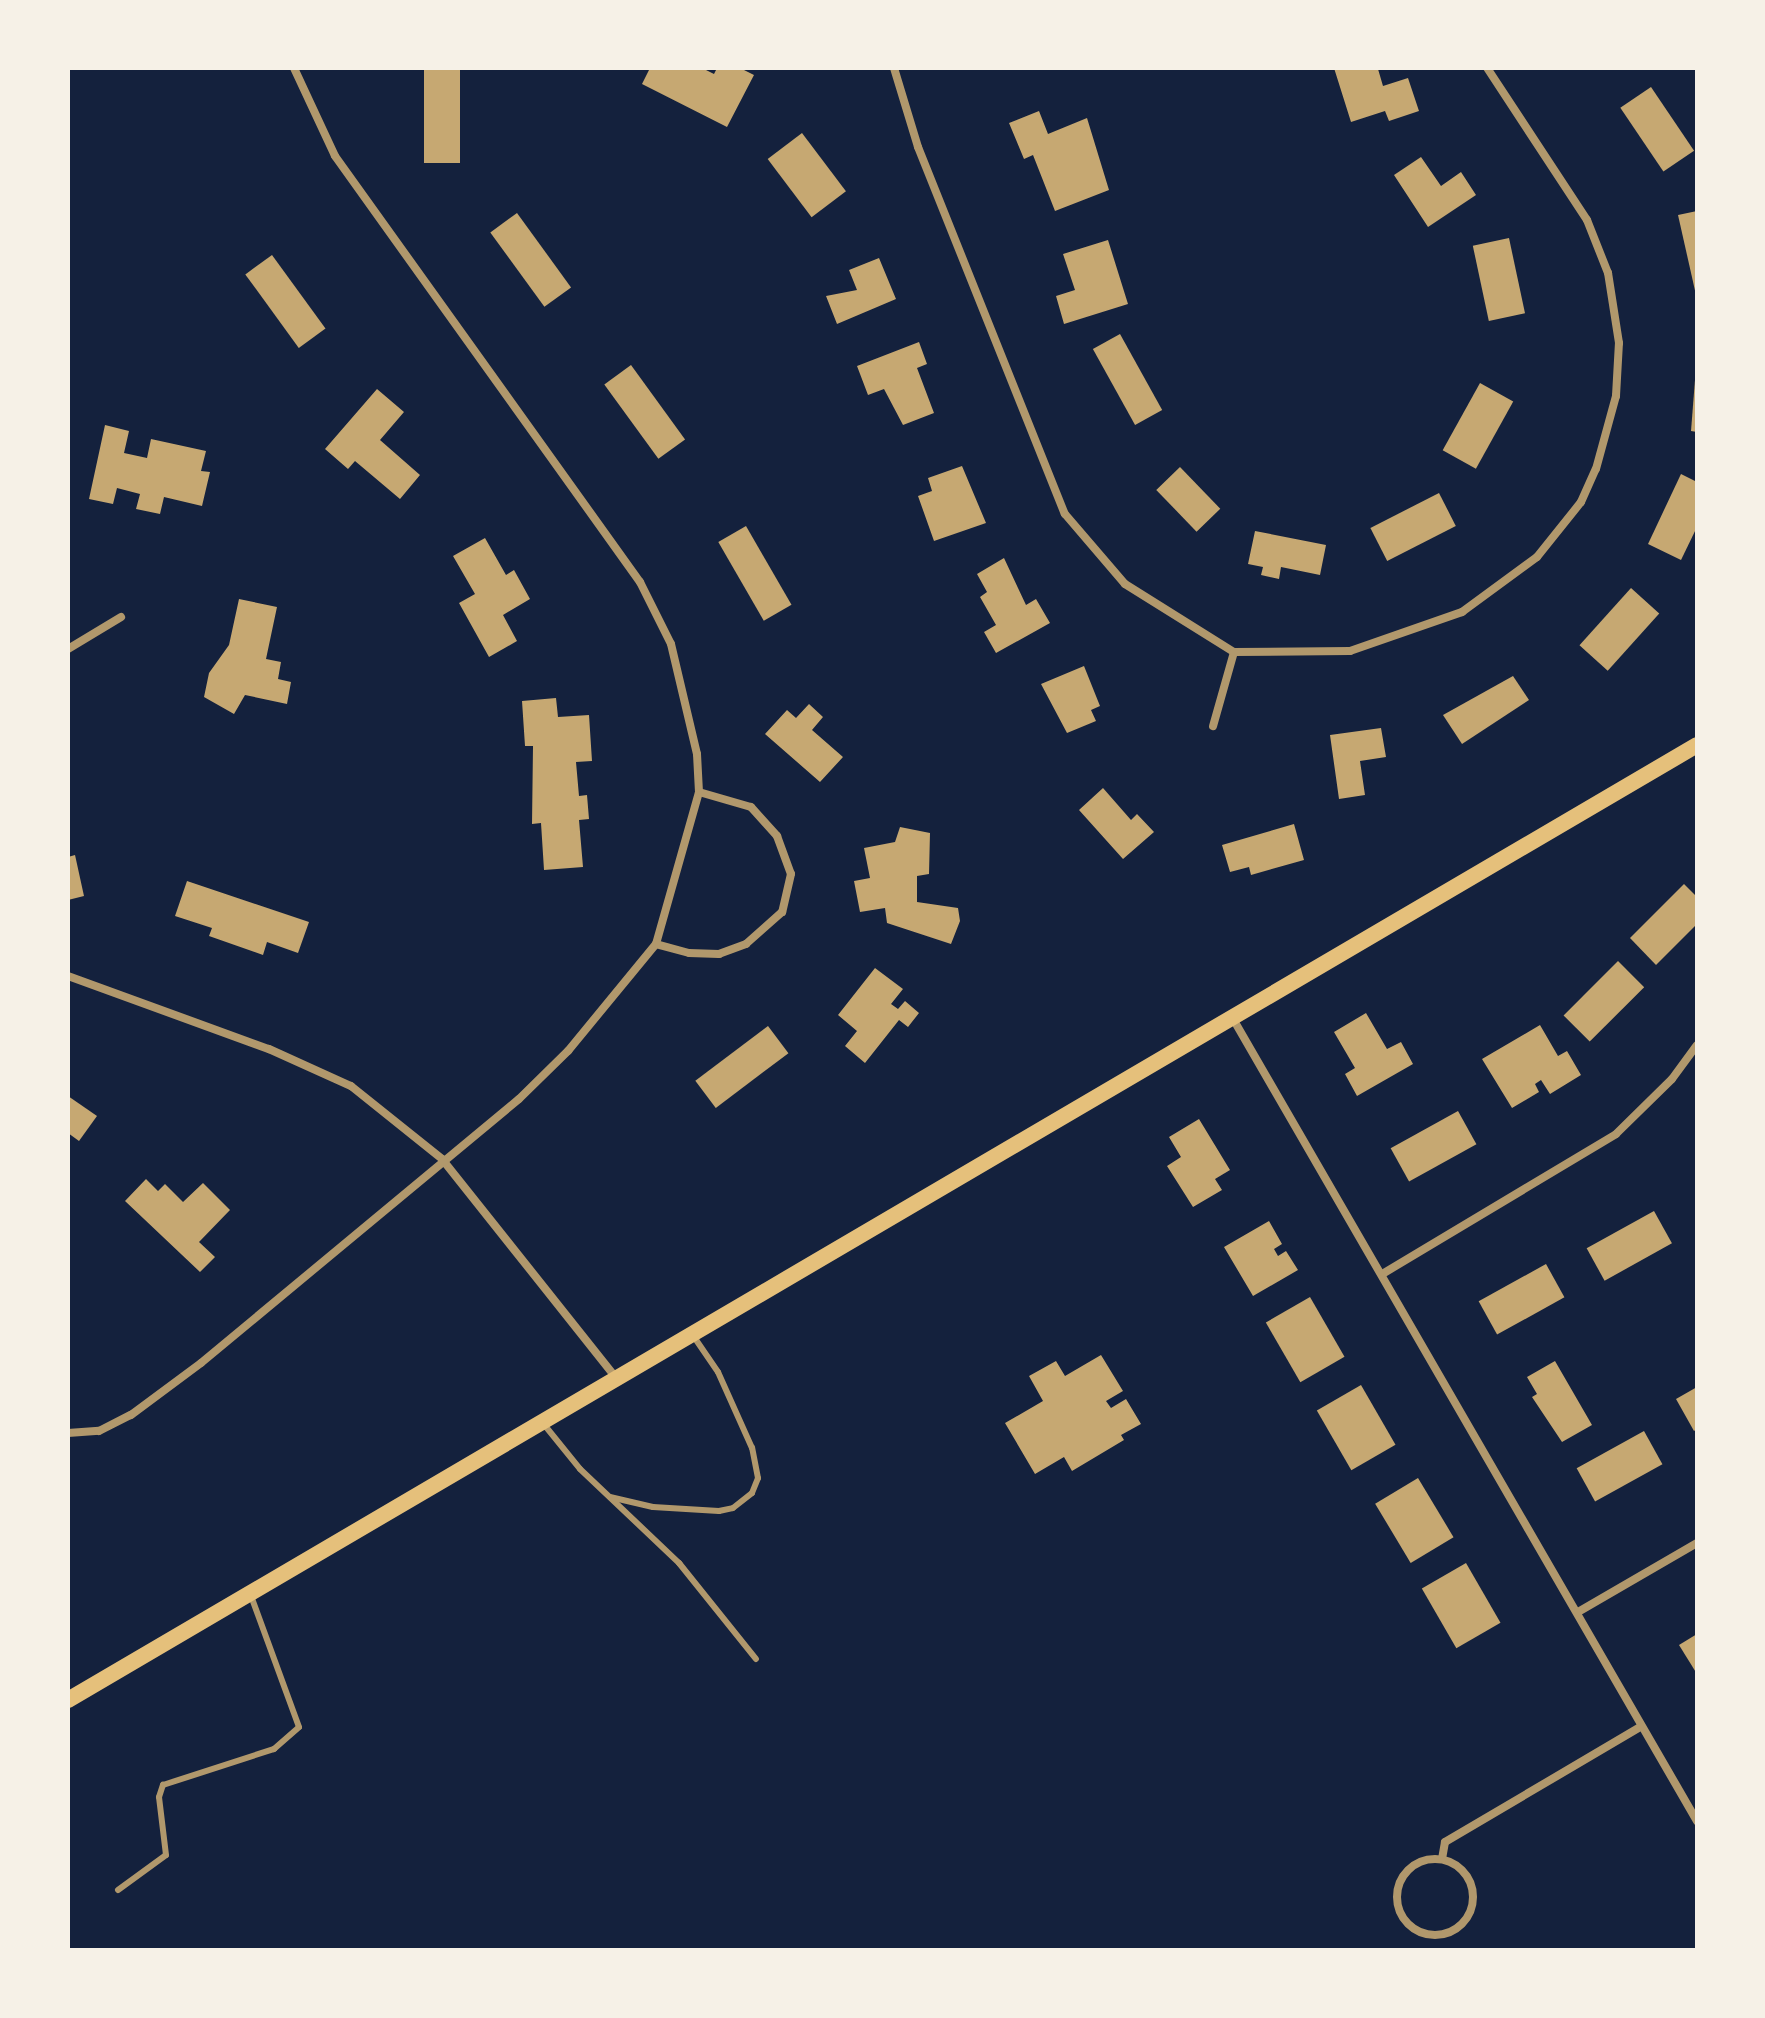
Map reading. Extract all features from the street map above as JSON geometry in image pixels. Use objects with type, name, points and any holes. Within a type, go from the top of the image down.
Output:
[{"type":"main road","points":[[68,1700],[1697,745]]},
{"type":"street","points":[[68,1433],[99,1431],[131,1415],[201,1363],[442,1159],[519,1099],[568,1051],[656,944],[699,792],[688,705],[671,644],[640,582],[335,156],[294,68]]},
{"type":"street","points":[[894,68],[918,147],[1065,514],[1125,584],[1234,652],[1350,651],[1462,612],[1537,557],[1581,502],[1596,469],[1616,396],[1619,343],[1608,273],[1587,220],[1487,68]]},
{"type":"street","points":[[68,649],[121,617]]},
{"type":"street","points":[[1213,726],[1234,652]]},
{"type":"street","points":[[656,944],[689,953],[719,954],[746,944],[782,912],[791,874],[777,836],[751,807],[699,792]]},
{"type":"street","points":[[68,976],[269,1049],[351,1086],[442,1159],[617,1379]]},
{"type":"street","points":[[1232,1017],[1384,1273],[1578,1612],[1640,1727],[1697,1821]]},
{"type":"street","points":[[1384,1273],[1616,1134],[1672,1079],[1697,1045]]},
{"type":"street","points":[[1578,1612],[1697,1543]]},
{"type":"street","points":[[1442,1859],[1445,1842],[1640,1727]]},
{"type":"street","points":[[1442,1859],[1470,1881],[1472,1905],[1450,1932],[1425,1934],[1404,1920],[1398,1908],[1399,1882],[1417,1863],[1442,1859]]},
{"type":"lane","points":[[610,1497],[653,1507],[719,1511],[733,1508],[752,1493],[756,1463],[743,1424],[718,1372],[692,1334]]},
{"type":"lane","points":[[542,1422],[610,1497],[679,1563],[756,1659]]},
{"type":"lane","points":[[118,1890],[166,1855],[159,1797],[163,1785],[274,1749],[299,1727],[250,1593]]},
{"type":"building","points":[[424,68],[460,68],[460,163],[424,163]]},
{"type":"building","points":[[650,68],[702,68],[714,74],[717,68],[740,68],[754,75],[727,127],[642,84]]},
{"type":"building","points":[[1334,68],[1378,69],[1383,86],[1408,78],[1419,111],[1389,121],[1385,111],[1351,122]]},
{"type":"building","points":[[1651,87],[1694,151],[1663,172],[1620,108]]},
{"type":"building","points":[[1039,111],[1048,134],[1087,118],[1109,190],[1055,211],[1033,155],[1024,159],[1009,123]]},
{"type":"building","points":[[802,133],[846,191],[812,217],[768,159]]},
{"type":"building","points":[[1421,157],[1441,186],[1461,172],[1476,195],[1428,227],[1394,175]]},
{"type":"building","points":[[1697,211],[1697,295],[1696,295],[1678,215]]},
{"type":"building","points":[[517,213],[571,287],[544,307],[490,232]]},
{"type":"building","points":[[1509,238],[1525,313],[1489,321],[1473,246]]},
{"type":"building","points":[[1108,240],[1128,304],[1064,324],[1056,296],[1075,290],[1063,254]]},
{"type":"building","points":[[272,255],[325,329],[299,348],[245,274]]},
{"type":"building","points":[[879,258],[896,299],[837,324],[826,296],[857,290],[849,270]]},
{"type":"building","points":[[1120,334],[1162,410],[1135,425],[1093,349]]},
{"type":"building","points":[[919,342],[927,364],[917,368],[934,413],[903,425],[884,389],[868,395],[857,366]]},
{"type":"building","points":[[631,365],[685,439],[658,459],[604,384]]},
{"type":"building","points":[[1697,380],[1697,432],[1691,431]]},
{"type":"building","points":[[1480,383],[1513,401],[1476,469],[1443,450]]},
{"type":"building","points":[[377,389],[404,412],[380,440],[420,475],[400,499],[355,461],[348,469],[325,449]]},
{"type":"building","points":[[105,425],[129,431],[124,453],[147,458],[151,439],[206,451],[201,471],[210,472],[202,506],[164,497],[160,514],[136,509],[140,494],[117,488],[113,504],[89,499]]},
{"type":"building","points":[[962,466],[986,523],[934,541],[918,496],[932,491],[928,478]]},
{"type":"building","points":[[1180,467],[1220,509],[1197,532],[1156,490]]},
{"type":"building","points":[[1681,474],[1697,482],[1697,527],[1681,560],[1648,544]]},
{"type":"building","points":[[1439,493],[1456,526],[1387,561],[1370,528]]},
{"type":"building","points":[[746,526],[792,605],[764,621],[718,542]]},
{"type":"building","points":[[1255,531],[1326,545],[1320,575],[1281,567],[1279,579],[1261,575],[1263,567],[1248,564]]},
{"type":"building","points":[[485,538],[506,575],[514,570],[530,599],[503,615],[517,641],[489,657],[459,603],[475,594],[453,556]]},
{"type":"building","points":[[1004,558],[1026,605],[1036,599],[1050,623],[996,653],[984,632],[996,625],[980,597],[987,592],[977,574]]},
{"type":"building","points":[[1631,588],[1659,613],[1608,671],[1579,645]]},
{"type":"building","points":[[239,599],[277,607],[266,659],[281,662],[278,679],[291,682],[287,704],[245,695],[234,714],[204,697],[209,673],[229,645]]},
{"type":"building","points":[[1084,666],[1100,706],[1091,710],[1096,721],[1067,733],[1041,684]]},
{"type":"building","points":[[1513,676],[1529,700],[1462,744],[1443,715]]},
{"type":"building","points":[[556,698],[558,717],[589,715],[592,761],[576,762],[579,796],[587,795],[589,819],[579,820],[583,867],[544,870],[541,823],[532,824],[533,746],[525,746],[522,701]]},
{"type":"building","points":[[809,704],[823,717],[812,730],[843,757],[820,782],[765,734],[787,710],[796,718]]},
{"type":"building","points":[[1381,728],[1386,757],[1360,761],[1365,795],[1339,799],[1330,735]]},
{"type":"building","points":[[1103,788],[1131,820],[1137,814],[1154,832],[1123,859],[1079,810]]},
{"type":"building","points":[[1294,824],[1304,860],[1251,875],[1249,867],[1230,872],[1222,845]]},
{"type":"building","points":[[900,827],[930,833],[929,874],[917,876],[917,902],[958,908],[960,921],[951,944],[887,923],[885,908],[860,912],[854,881],[870,878],[864,848],[895,842]]},
{"type":"building","points":[[75,855],[84,896],[68,900],[68,857]]},
{"type":"building","points":[[187,881],[309,922],[298,953],[267,942],[263,955],[209,936],[212,928],[175,916]]},
{"type":"building","points":[[1684,884],[1697,897],[1697,924],[1656,965],[1630,938]]},
{"type":"building","points":[[1618,961],[1644,987],[1590,1042],[1564,1015]]},
{"type":"building","points":[[875,968],[903,989],[891,1004],[898,1009],[905,1001],[919,1013],[908,1027],[899,1020],[865,1063],[845,1046],[857,1031],[838,1015]]},
{"type":"building","points":[[1366,1013],[1387,1049],[1401,1042],[1413,1064],[1357,1096],[1345,1074],[1355,1068],[1334,1032]]},
{"type":"building","points":[[1540,1025],[1558,1056],[1567,1051],[1581,1075],[1550,1094],[1541,1080],[1535,1084],[1539,1092],[1512,1108],[1482,1059]]},
{"type":"building","points":[[768,1026],[788,1053],[716,1108],[695,1081]]},
{"type":"building","points":[[68,1096],[97,1116],[79,1141],[68,1133]]},
{"type":"building","points":[[1458,1111],[1476,1144],[1409,1182],[1391,1148]]},
{"type":"building","points":[[1199,1119],[1230,1170],[1215,1179],[1222,1190],[1193,1207],[1167,1166],[1181,1157],[1169,1137]]},
{"type":"building","points":[[146,1179],[158,1191],[165,1184],[183,1202],[203,1183],[230,1210],[199,1242],[215,1257],[200,1272],[125,1201]]},
{"type":"building","points":[[1654,1211],[1672,1243],[1605,1281],[1587,1248]]},
{"type":"building","points":[[1269,1221],[1282,1244],[1274,1249],[1278,1256],[1286,1251],[1298,1270],[1253,1296],[1224,1247]]},
{"type":"building","points":[[1546,1264],[1564,1297],[1497,1335],[1479,1301]]},
{"type":"building","points":[[1310,1297],[1344,1357],[1300,1382],[1266,1322]]},
{"type":"building","points":[[1101,1355],[1123,1391],[1106,1401],[1111,1408],[1126,1399],[1141,1424],[1121,1435],[1124,1440],[1072,1471],[1064,1457],[1035,1474],[1005,1423],[1043,1401],[1029,1376],[1056,1361],[1065,1376]]},
{"type":"building","points":[[1555,1361],[1592,1425],[1562,1442],[1532,1397],[1537,1394],[1527,1377]]},
{"type":"building","points":[[1361,1385],[1396,1445],[1351,1470],[1317,1410]]},
{"type":"building","points":[[1697,1387],[1697,1429],[1694,1431],[1676,1399]]},
{"type":"building","points":[[1644,1431],[1662,1464],[1595,1502],[1577,1468]]},
{"type":"building","points":[[1418,1478],[1454,1537],[1411,1563],[1375,1504]]},
{"type":"building","points":[[1466,1563],[1500,1623],[1456,1648],[1422,1588]]},
{"type":"building","points":[[1697,1634],[1697,1674],[1679,1645]]}]
